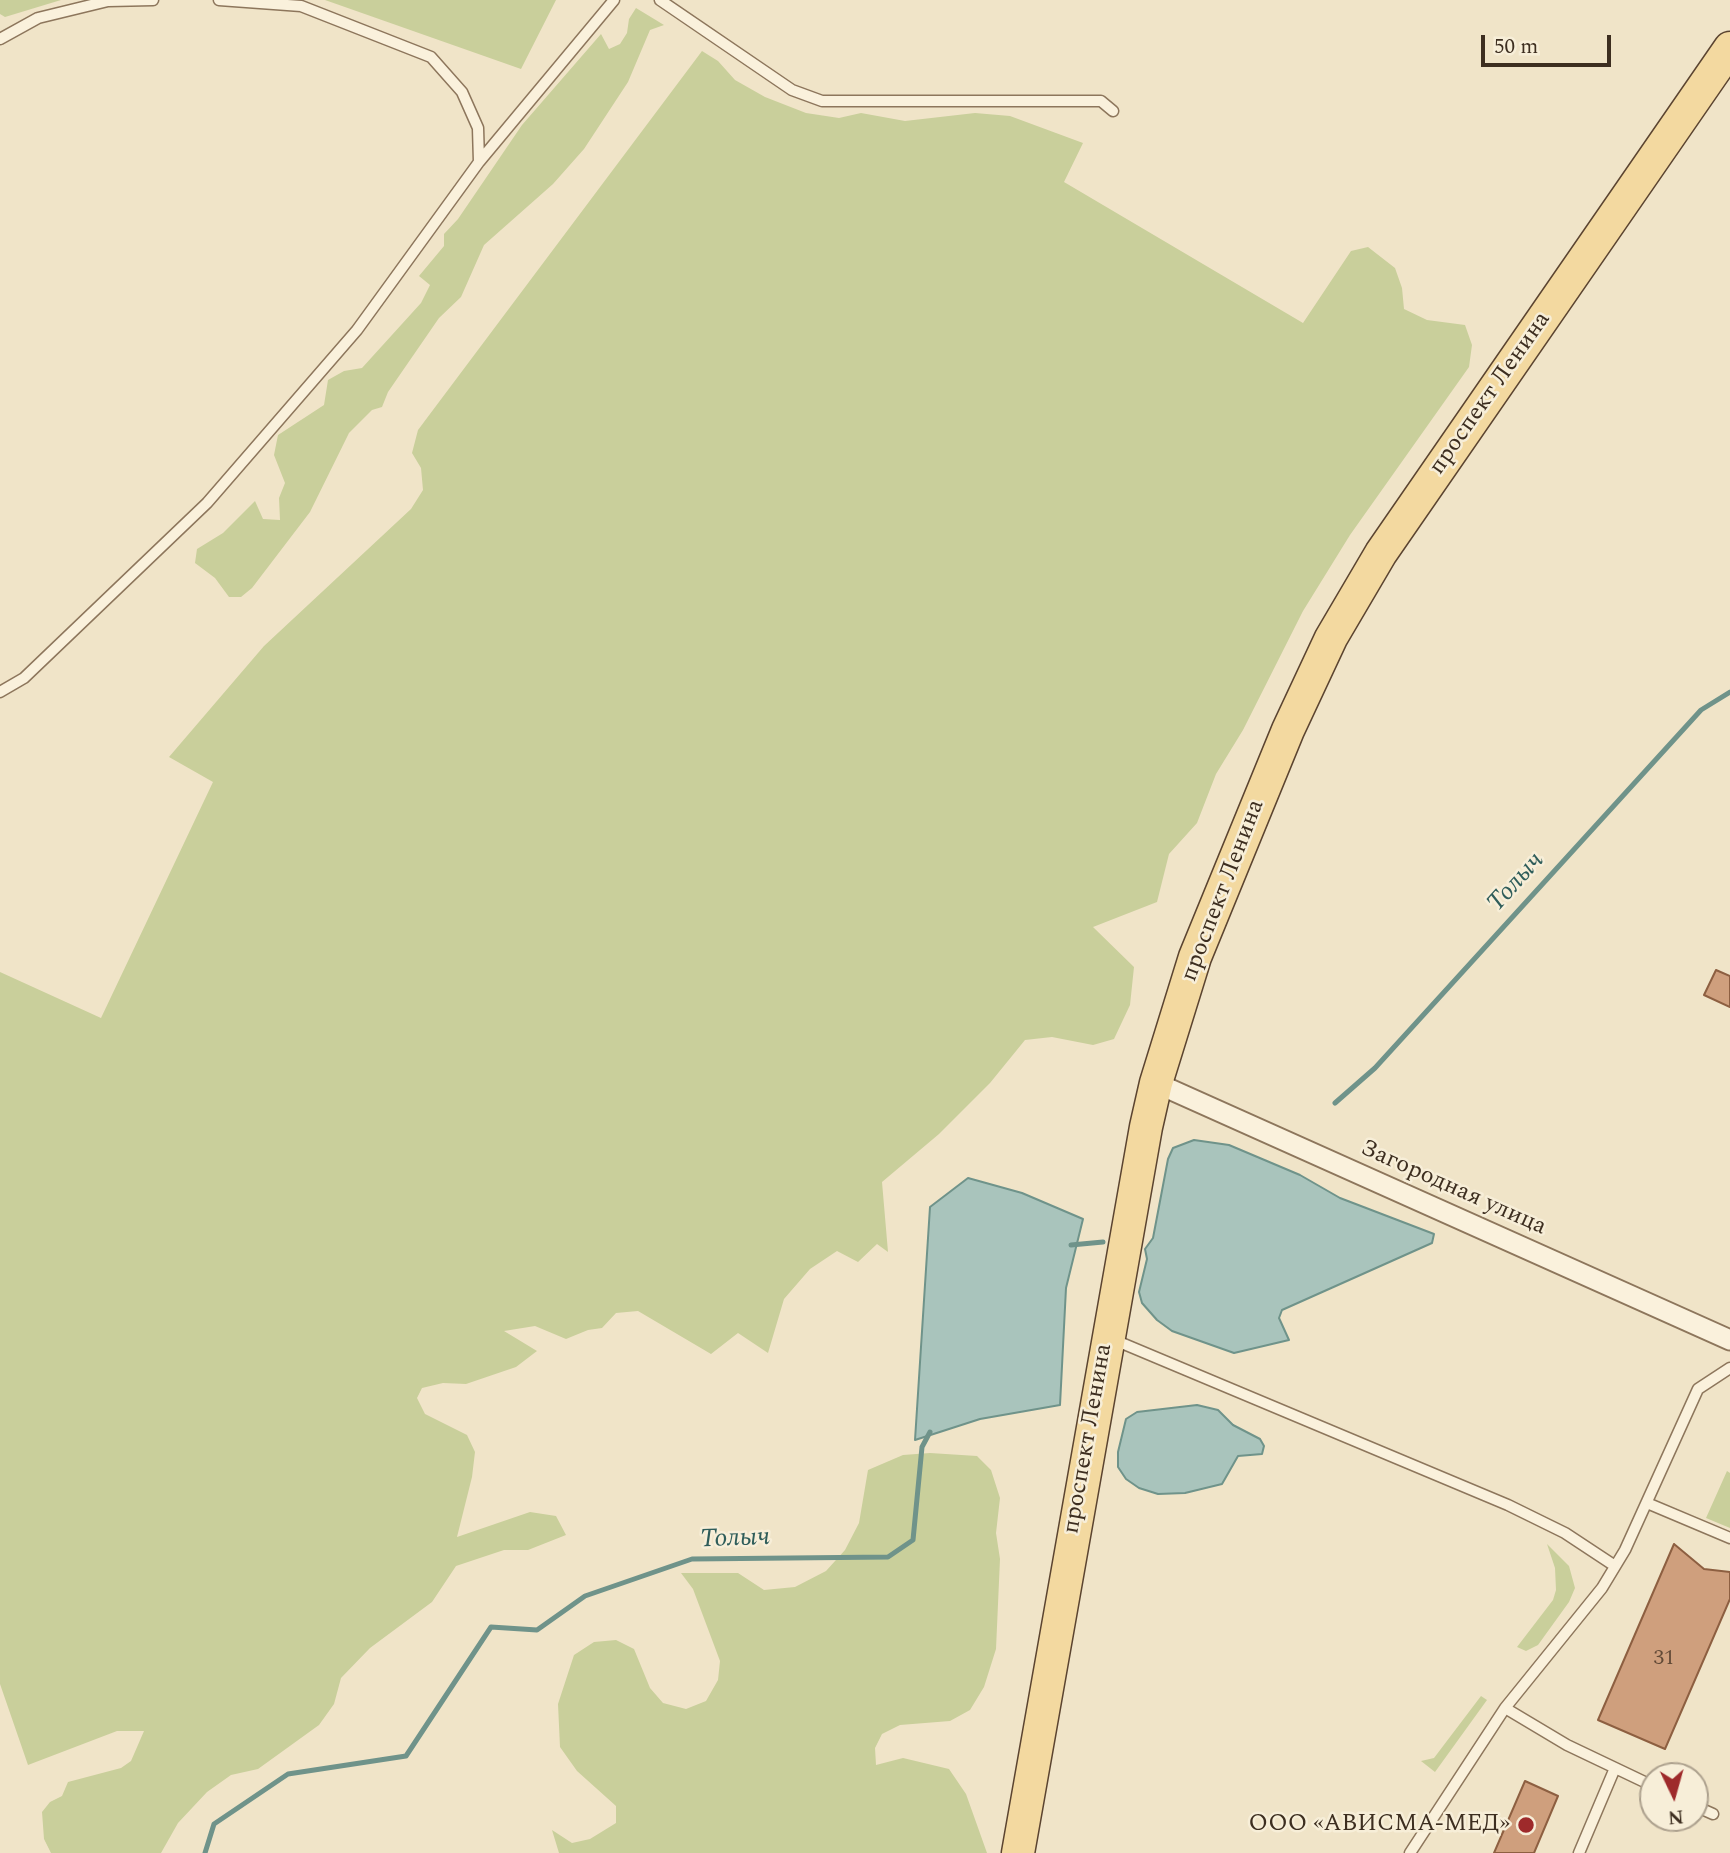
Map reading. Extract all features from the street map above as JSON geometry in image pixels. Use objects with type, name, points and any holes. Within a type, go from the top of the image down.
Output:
[{"type":"main road","name":"проспект Ленина","points":[[1018,1853],[1107,1337],[1156,1083],[1195,957],[1288,730],[1331,638],[1381,553],[1730,48]]},
{"type":"street","name":"Загородная улица","points":[[1156,1083],[1730,1340]]},
{"type":"lane","points":[[0,39],[38,18],[108,1],[153,0]]},
{"type":"lane","points":[[219,0],[301,6],[431,57],[462,92],[478,128],[479,162]]},
{"type":"lane","points":[[0,692],[24,678],[207,503],[357,330],[479,162],[614,0]]},
{"type":"lane","points":[[660,0],[792,90],[822,101],[1101,101],[1113,111]]},
{"type":"lane","points":[[1107,1337],[1508,1505],[1565,1534],[1615,1566]]},
{"type":"lane","points":[[1410,1853],[1506,1708],[1597,1594],[1615,1566],[1647,1503],[1698,1389],[1730,1368]]},
{"type":"lane","points":[[1647,1503],[1730,1538]]},
{"type":"lane","points":[[1506,1708],[1545,1733],[1639,1779]]},
{"type":"lane","points":[[1579,1853],[1615,1768]]},
{"type":"lane","points":[[1709,1812],[1713,1814]]},
{"type":"green space","points":[[0,0],[61,0],[5,17],[0,14]]},
{"type":"green space","points":[[325,0],[556,0],[521,69]]},
{"type":"green space","points":[[636,8],[664,25],[650,30],[628,82],[584,149],[553,184],[484,245],[461,297],[439,318],[388,392],[382,407],[372,410],[349,433],[310,512],[252,588],[241,597],[229,597],[215,578],[195,563],[197,549],[223,533],[255,501],[263,519],[280,520],[279,498],[285,483],[274,455],[278,435],[324,405],[328,380],[344,371],[362,368],[421,303],[430,285],[419,276],[444,246],[444,234],[458,219],[522,125],[601,34],[609,49],[620,44]]},
{"type":"green space","points":[[702,51],[718,61],[735,80],[765,97],[806,113],[839,118],[861,113],[905,121],[975,113],[1010,116],[1083,143],[1064,182],[1303,323],[1351,251],[1368,247],[1395,268],[1402,288],[1404,309],[1427,320],[1465,325],[1472,345],[1469,367],[1350,535],[1303,611],[1243,730],[1216,774],[1197,823],[1169,854],[1157,902],[1093,927],[1134,967],[1130,1005],[1114,1039],[1093,1045],[1052,1037],[1025,1040],[990,1083],[939,1134],[882,1182],[888,1252],[877,1244],[858,1262],[837,1251],[810,1269],[784,1299],[768,1353],[738,1333],[711,1354],[638,1311],[616,1313],[602,1328],[588,1330],[566,1339],[535,1326],[504,1331],[537,1351],[516,1367],[466,1384],[443,1383],[422,1388],[417,1398],[425,1414],[467,1435],[475,1452],[472,1477],[457,1537],[530,1512],[556,1516],[566,1535],[528,1550],[504,1550],[456,1566],[432,1602],[370,1648],[341,1678],[334,1704],[319,1725],[258,1769],[231,1775],[207,1792],[178,1823],[161,1853],[51,1853],[44,1839],[42,1812],[50,1802],[62,1796],[68,1782],[121,1768],[131,1761],[144,1731],[117,1731],[28,1765],[0,1684],[0,972],[101,1018],[213,782],[169,757],[264,646],[411,509],[423,490],[421,468],[412,453],[418,430]]},
{"type":"green space","points":[[930,1453],[977,1456],[991,1470],[1000,1498],[996,1533],[1000,1559],[996,1649],[984,1687],[970,1710],[950,1721],[900,1725],[882,1734],[875,1748],[876,1765],[903,1758],[949,1769],[966,1794],[987,1853],[559,1853],[552,1830],[572,1843],[590,1839],[616,1823],[616,1806],[577,1771],[560,1747],[558,1704],[574,1655],[594,1642],[616,1640],[634,1649],[650,1688],[663,1703],[686,1709],[706,1701],[718,1680],[720,1661],[693,1589],[681,1573],[738,1573],[764,1590],[795,1587],[826,1571],[845,1550],[859,1523],[868,1470],[903,1455]]},
{"type":"green space","points":[[1727,1471],[1730,1473],[1730,1528],[1706,1518]]},
{"type":"green space","points":[[1547,1544],[1569,1566],[1575,1588],[1569,1602],[1538,1645],[1526,1651],[1517,1647],[1553,1600],[1556,1590],[1555,1568]]},
{"type":"green space","points":[[1481,1696],[1487,1700],[1435,1772],[1421,1761],[1434,1758]]},
{"type":"water","points":[[1194,1140],[1229,1145],[1300,1175],[1340,1198],[1434,1234],[1432,1243],[1282,1310],[1279,1318],[1289,1340],[1234,1353],[1172,1331],[1157,1320],[1142,1303],[1139,1292],[1147,1259],[1145,1249],[1153,1238],[1168,1159],[1173,1148]]},
{"type":"water","points":[[968,1178],[1022,1193],[1083,1219],[1066,1288],[1060,1405],[980,1419],[915,1440],[930,1207]]},
{"type":"water","points":[[1197,1405],[1218,1410],[1233,1425],[1260,1439],[1264,1446],[1262,1454],[1238,1456],[1222,1484],[1185,1493],[1158,1494],[1139,1488],[1126,1479],[1118,1467],[1118,1452],[1126,1419],[1137,1412]]},
{"type":"building","points":[[1716,970],[1730,976],[1730,1007],[1704,995]]},
{"type":"building","points":[[1674,1544],[1704,1569],[1730,1572],[1730,1599],[1665,1749],[1598,1720]]},
{"type":"building","name":"ООО «АВИСМА-МЕД»","points":[[1525,1781],[1558,1796],[1534,1853],[1494,1853]]},
{"type":"waterway","name":"Толыч","points":[[1335,1103],[1375,1068],[1701,710],[1730,692]]},
{"type":"waterway","name":"Толыч","points":[[1071,1245],[1103,1242]]},
{"type":"waterway","name":"Толыч","points":[[205,1853],[214,1824],[288,1774],[406,1756],[491,1627],[537,1630],[585,1596],[692,1559],[888,1557],[913,1540],[922,1447],[930,1432]]},
{"type":"place","name":"ООО «АВИСМА-МЕД»","points":[[1526,1825]]}]
